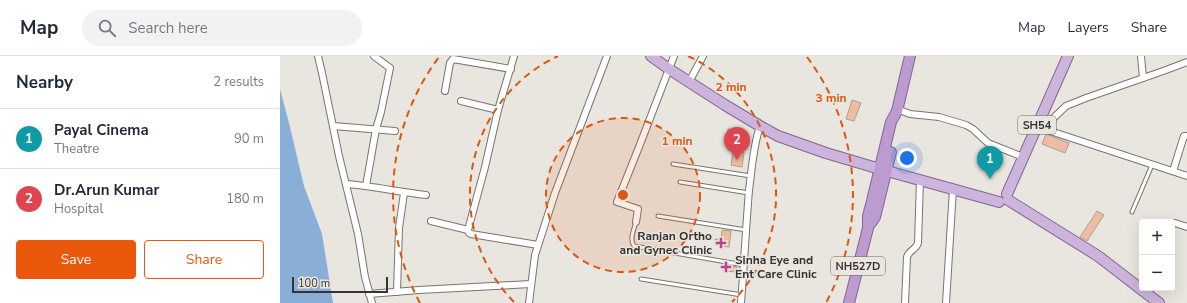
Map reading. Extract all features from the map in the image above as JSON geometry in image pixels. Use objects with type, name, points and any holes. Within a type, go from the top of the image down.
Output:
[{"type":"highway","name":"NH527D","points":[[849,303],[868,228],[868,216],[883,170],[891,122],[897,110],[910,56]]},
{"type":"main road","points":[[652,56],[689,82],[760,126],[794,142],[883,170],[953,189],[1005,199],[1098,256],[1159,303]]},
{"type":"main road","name":"SH54","points":[[1005,199],[1023,157],[1039,128],[1068,56]]},
{"type":"street","points":[[318,56],[372,303]]},
{"type":"street","points":[[366,186],[376,129],[390,68],[374,56]]},
{"type":"street","points":[[468,230],[498,110],[514,56]]},
{"type":"street","points":[[529,303],[535,255],[538,245],[555,193],[607,56]]},
{"type":"street","points":[[636,222],[638,209],[617,202],[674,56]]},
{"type":"street","points":[[689,82],[703,56]]},
{"type":"street","points":[[1141,56],[1143,78]]},
{"type":"street","points":[[445,91],[450,63],[453,59],[511,69]]},
{"type":"street","points":[[1039,128],[1066,106],[1187,62]]},
{"type":"street","points":[[461,101],[498,110]]},
{"type":"street","points":[[897,110],[910,114],[939,117],[966,125],[988,143],[1023,157]]},
{"type":"street","points":[[333,126],[395,131]]},
{"type":"street","points":[[741,303],[749,193],[755,142],[760,126]]},
{"type":"street","points":[[1039,128],[1187,176]]},
{"type":"street","points":[[1173,171],[1184,136],[1187,136]]},
{"type":"street","points":[[905,303],[907,257],[908,253],[917,247],[918,244],[920,180]]},
{"type":"street","points":[[346,184],[426,195]]},
{"type":"street","points":[[946,303],[953,189]]},
{"type":"street","points":[[397,292],[399,234],[404,193]]},
{"type":"street","points":[[431,221],[468,230],[471,234],[538,245]]},
{"type":"street","points":[[1175,223],[1187,227]]},
{"type":"street","points":[[369,294],[531,284]]},
{"type":"lane","points":[[673,164],[751,176]]},
{"type":"lane","points":[[1132,212],[1152,164]]},
{"type":"lane","points":[[680,182],[749,193]]},
{"type":"lane","points":[[658,216],[746,230]]},
{"type":"lane","points":[[636,222],[631,240],[632,245],[634,246],[744,266]]},
{"type":"lane","points":[[641,279],[742,295]]},
{"type":"water","points":[[280,89],[304,186],[322,234],[333,303],[280,303]]},
{"type":"building","points":[[852,100],[861,103],[854,121],[846,119]]},
{"type":"building","points":[[728,129],[740,130],[738,152],[744,153],[742,167],[731,165],[734,145],[726,144]]},
{"type":"building","points":[[1046,134],[1069,143],[1065,153],[1042,144]]},
{"type":"building","points":[[1097,211],[1104,215],[1087,241],[1080,237]]},
{"type":"building","points":[[722,230],[731,231],[729,247],[715,245],[715,239],[721,240]]},
{"type":"building","points":[[724,265],[737,267],[736,272],[723,271]]},
{"type":"place","name":"Dr.Arun Kumar","points":[[737,160]]},
{"type":"place","name":"Payal Cinema","points":[[990,179]]},
{"type":"place","name":"Ranjan Ortho and Gynec Clinic","points":[[721,243]]},
{"type":"place","name":"Sinha Eye and Ent Care Clinic","points":[[726,267]]}]
